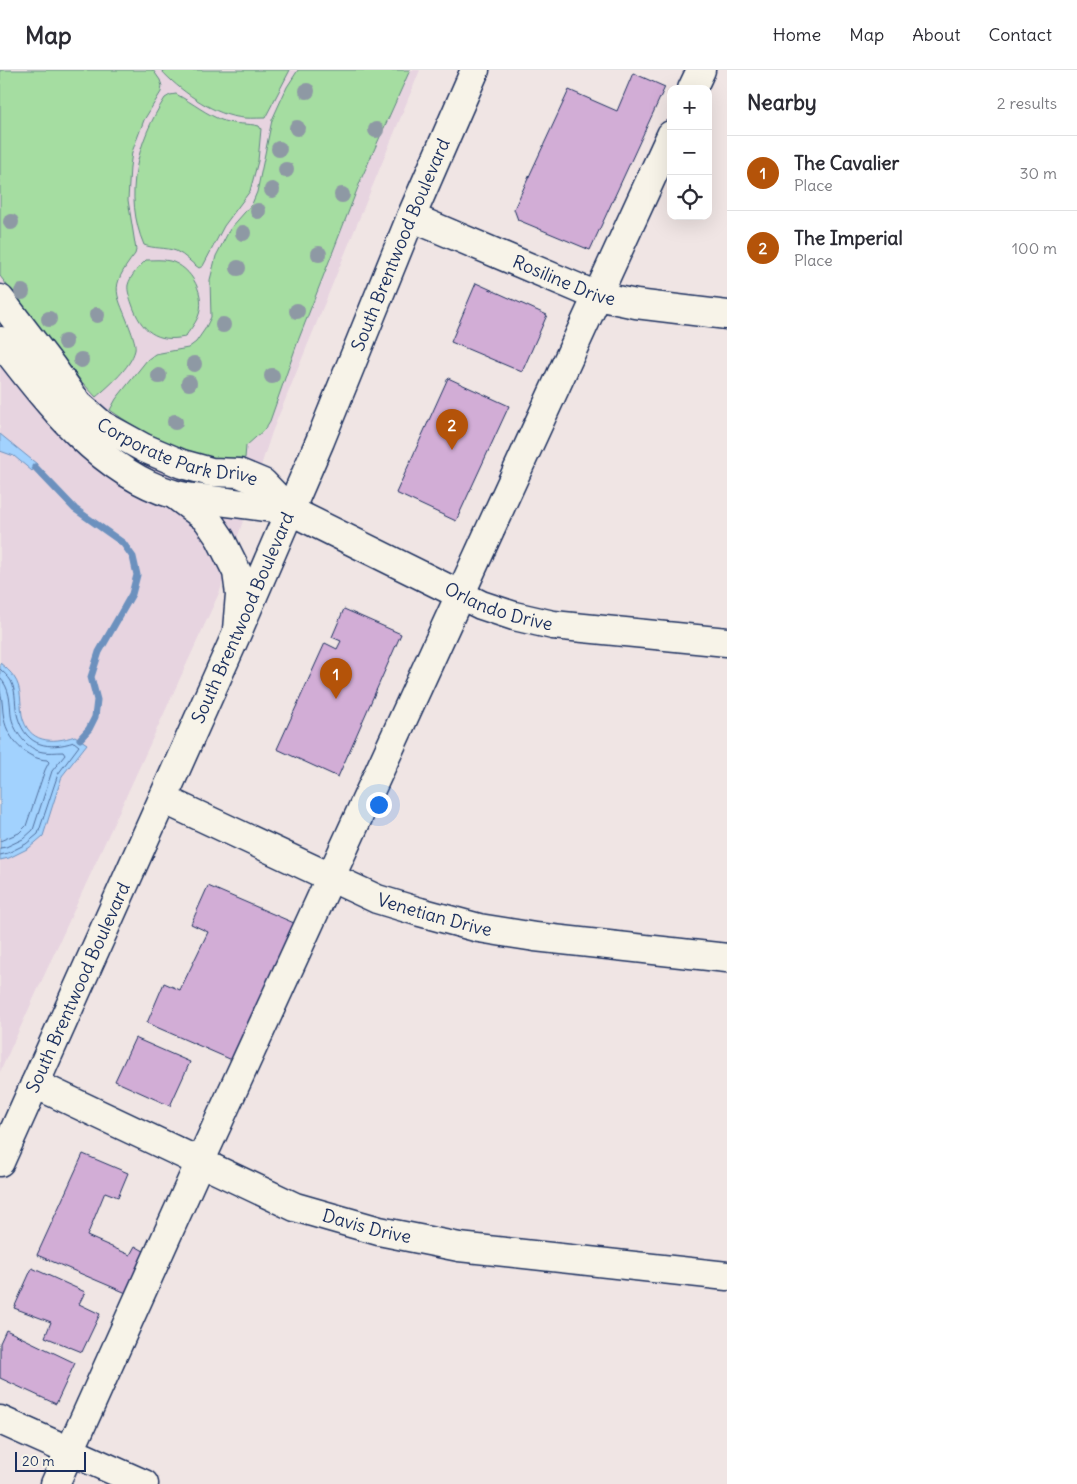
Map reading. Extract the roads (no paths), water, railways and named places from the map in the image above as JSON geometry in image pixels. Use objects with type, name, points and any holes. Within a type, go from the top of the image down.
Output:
[{"type":"street","name":"South Brentwood Boulevard","points":[[0,1162],[237,633],[323,432],[411,217],[475,70]]},
{"type":"street","points":[[694,85],[701,70]]},
{"type":"street","points":[[56,1484],[200,1162],[667,144]]},
{"type":"street","name":"Rosiline Drive","points":[[411,217],[597,296],[636,304],[727,315]]},
{"type":"street","name":"Corporate Park Drive","points":[[0,299],[78,404],[102,425],[144,448],[182,464],[211,472],[239,473],[263,483],[290,510]]},
{"type":"street","name":"Corporate Park Drive","points":[[0,340],[42,394],[94,448],[136,479],[174,494],[290,510]]},
{"type":"street","points":[[174,494],[207,519],[220,538],[237,572],[240,594],[237,633]]},
{"type":"street","name":"Orlando Drive","points":[[290,510],[481,605],[514,616],[553,625],[727,642]]},
{"type":"street","name":"Venetian Drive","points":[[163,799],[377,898],[420,912],[479,928],[535,937],[727,958]]},
{"type":"street","name":"Davis Drive","points":[[35,1084],[295,1207],[379,1231],[459,1247],[727,1276]]},
{"type":"street","points":[[0,1420],[144,1484]]},
{"type":"water","points":[[0,434],[37,464],[32,471],[14,456],[0,451]]},
{"type":"water","points":[[0,663],[17,681],[20,690],[22,715],[25,724],[35,736],[42,739],[58,740],[75,736],[87,744],[62,776],[43,836],[29,848],[9,858],[0,860]]},
{"type":"waterway","points":[[35,467],[75,509],[123,543],[133,557],[137,575],[132,594],[99,652],[91,677],[97,700],[95,717],[89,729],[80,739]]},
{"type":"place","name":"The Imperial","points":[[452,450]]},
{"type":"place","name":"The Cavalier","points":[[336,699]]}]
